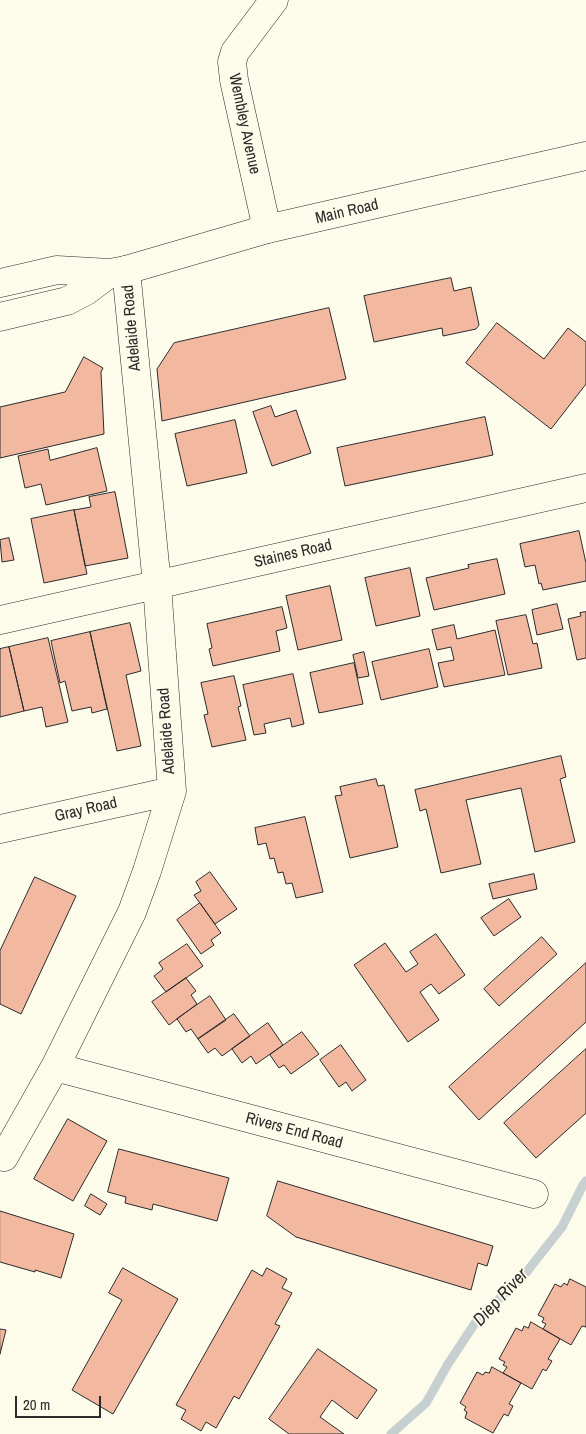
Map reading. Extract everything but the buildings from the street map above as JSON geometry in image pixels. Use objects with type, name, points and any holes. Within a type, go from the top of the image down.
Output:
[{"type":"street","name":"Wembley Avenue","points":[[267,229],[234,80],[232,62],[235,52],[274,0]]},
{"type":"street","name":"Main Road","points":[[0,317],[67,301],[118,271],[267,229],[586,156]]},
{"type":"street","name":"Main Road","points":[[0,283],[57,270],[118,271]]},
{"type":"street","name":"Adelaide Road","points":[[4,1157],[55,1068],[132,912],[172,790],[156,584],[118,271]]},
{"type":"street","name":"Staines Road","points":[[0,620],[586,488]]},
{"type":"street","name":"Gray Road","points":[[0,829],[172,790]]},
{"type":"street","name":"Rivers End Road","points":[[55,1068],[534,1194]]},
{"type":"waterway","name":"Diep River","points":[[391,1434],[426,1403],[448,1364],[479,1317],[521,1279],[562,1227],[586,1181]]}]
